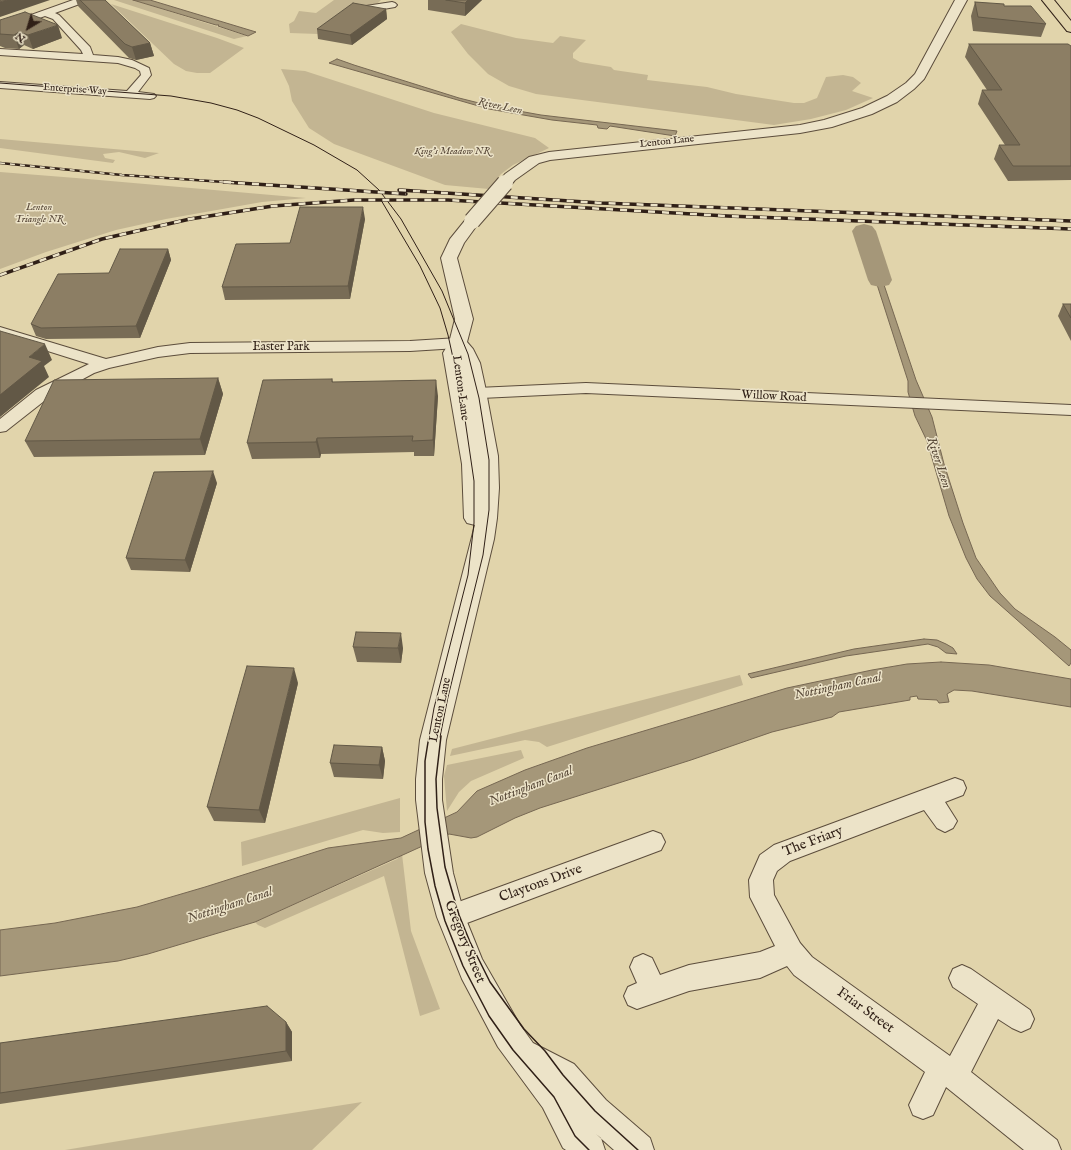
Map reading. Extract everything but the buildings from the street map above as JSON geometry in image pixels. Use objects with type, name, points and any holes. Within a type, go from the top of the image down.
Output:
[{"type":"highway","points":[[1048,0],[1071,29]]},
{"type":"street","points":[[0,29],[82,0]]},
{"type":"street","name":"Lenton Lane","points":[[473,577],[474,500],[472,464],[463,407],[452,353],[458,343],[464,319],[449,258],[456,242],[472,221],[510,177],[534,160],[550,156],[800,129],[827,124],[867,111],[892,99],[910,86],[920,76],[961,0]]},
{"type":"street","points":[[366,9],[392,3],[398,14]]},
{"type":"street","points":[[46,13],[56,17],[63,24],[86,49],[89,58]]},
{"type":"street","points":[[0,52],[118,60],[139,66],[145,70],[146,75],[130,94]]},
{"type":"street","name":"Enterprise Way","points":[[0,85],[150,96]]},
{"type":"street","points":[[0,331],[105,364]]},
{"type":"street","name":"Lenton Lane","points":[[435,846],[429,800],[431,760],[436,724],[487,518],[489,488],[488,456],[471,363],[464,349],[458,343]]},
{"type":"street","name":"Easter Park","points":[[0,427],[42,394],[72,377],[105,364],[158,352],[190,348],[402,346],[458,343]]},
{"type":"street","name":"Willow Road","points":[[477,393],[586,388],[1071,410]]},
{"type":"street","points":[[463,407],[477,393]]},
{"type":"street","name":"The Friary","points":[[791,952],[762,897],[761,880],[768,863],[782,853],[955,788]]},
{"type":"street","points":[[929,798],[945,822]]},
{"type":"street","name":"Claytons Drive","points":[[451,917],[624,845],[653,842]]},
{"type":"street","name":"Gregory Street","points":[[435,846],[439,873],[451,917],[472,969],[509,1036],[554,1097],[575,1136],[589,1150]]},
{"type":"street","points":[[643,967],[645,992],[689,978],[760,965],[791,952]]},
{"type":"street","name":"Friar Street","points":[[791,952],[803,966],[948,1072],[1047,1150]]},
{"type":"street","points":[[962,978],[1021,1019]]},
{"type":"street","points":[[923,1105],[948,1072],[994,1000]]},
{"type":"street","name":"Gregory Street","points":[[521,1052],[563,1075],[595,1111],[638,1150]]},
{"type":"green space","points":[[114,0],[133,0],[247,36],[234,39]]},
{"type":"green space","points":[[334,0],[381,0],[377,4],[363,6],[318,34],[290,33],[289,24],[294,21],[299,11],[316,13]]},
{"type":"green space","points":[[111,4],[244,48],[210,73],[186,71],[174,64]]},
{"type":"green space","points":[[461,24],[516,38],[553,43],[560,36],[586,40],[573,53],[573,58],[580,62],[611,67],[614,70],[648,75],[647,80],[707,87],[736,94],[794,103],[804,103],[817,98],[826,77],[843,75],[853,77],[861,83],[852,91],[873,98],[846,110],[811,119],[774,125],[536,94],[509,86],[488,74],[468,54],[451,32]]},
{"type":"green space","name":"King's Meadow NR","points":[[281,69],[305,71],[434,113],[535,138],[549,148],[513,165],[501,174],[489,189],[445,185],[334,144],[309,128],[292,101],[289,86]]},
{"type":"green space","points":[[0,139],[159,153],[145,158],[119,152],[103,154],[105,158],[115,160],[113,163],[0,148]]},
{"type":"green space","name":"Lenton Triangle NR","points":[[0,172],[306,198],[262,202],[166,219],[116,230],[46,252],[0,269]]},
{"type":"green space","points":[[740,675],[743,685],[547,747],[539,742],[525,740],[450,756],[452,749]]},
{"type":"green space","points":[[521,750],[524,758],[471,781],[459,792],[447,811],[444,776],[447,765]]},
{"type":"green space","points":[[400,798],[400,832],[383,833],[363,830],[242,866],[241,842]]},
{"type":"green space","points":[[402,854],[411,931],[440,1009],[420,1016],[384,876],[265,928],[255,922],[397,859]]},
{"type":"green space","points":[[362,1102],[312,1150],[65,1150],[203,1127]]},
{"type":"water","points":[[133,0],[150,0],[256,32],[248,36],[218,26],[219,25]]},
{"type":"water","points":[[337,59],[459,98],[491,106],[541,115],[677,131],[675,136],[610,126],[607,129],[598,128],[597,125],[552,120],[489,109],[329,63]]},
{"type":"water","points":[[858,236],[871,237],[877,264],[916,380],[932,417],[944,464],[976,558],[1000,593],[1015,609],[1071,650],[1071,663],[1069,666],[990,596],[977,579],[966,558],[949,516],[927,441],[915,416],[908,392],[908,381],[873,272]]},
{"type":"water","points":[[924,639],[937,640],[946,644],[953,648],[957,654],[946,653],[938,647],[928,644],[846,656],[751,678],[748,674],[854,649]]},
{"type":"water","name":"Nottingham Canal","points":[[941,662],[989,665],[1071,679],[1071,707],[972,691],[954,690],[947,694],[949,702],[939,703],[937,700],[918,699],[917,696],[910,697],[910,700],[839,712],[832,717],[772,732],[691,760],[540,808],[515,818],[477,837],[471,838],[449,834],[255,922],[148,954],[118,961],[0,976],[0,930],[55,923],[137,907],[328,848],[401,838],[457,812],[477,791],[525,770],[587,748],[787,688],[907,664]]},
{"type":"waterway","name":"River Leen","points":[[864,231],[880,280]]},
{"type":"tram line","points":[[0,83],[171,96],[211,103],[237,110],[258,118],[314,145],[357,170],[379,190],[401,219],[442,291],[468,354],[479,398],[489,460],[489,510],[483,555],[448,697],[440,737]]},
{"type":"tram line","points":[[381,200],[420,266],[440,308],[448,335],[462,399],[474,481],[474,523],[468,575],[434,708],[429,737]]},
{"type":"tram line","points":[[429,736],[425,761],[425,822],[428,849],[435,886],[445,921],[463,966],[489,1016],[513,1050],[554,1097],[575,1136],[589,1150]]},
{"type":"tram line","points":[[441,736],[436,779],[437,808],[445,867],[459,915],[470,942],[490,982],[524,1029],[545,1051],[563,1075],[595,1111],[638,1150]]},
{"type":"railway","points":[[0,163],[122,175],[234,183]]},
{"type":"railway","points":[[224,182],[234,183]]},
{"type":"railway","points":[[234,183],[406,194]]},
{"type":"railway","points":[[234,183],[239,183]]},
{"type":"railway","points":[[399,190],[601,203],[1071,221]]},
{"type":"railway","points":[[0,275],[102,239],[190,219],[273,206],[354,200],[448,200],[727,216],[1071,229]]}]
